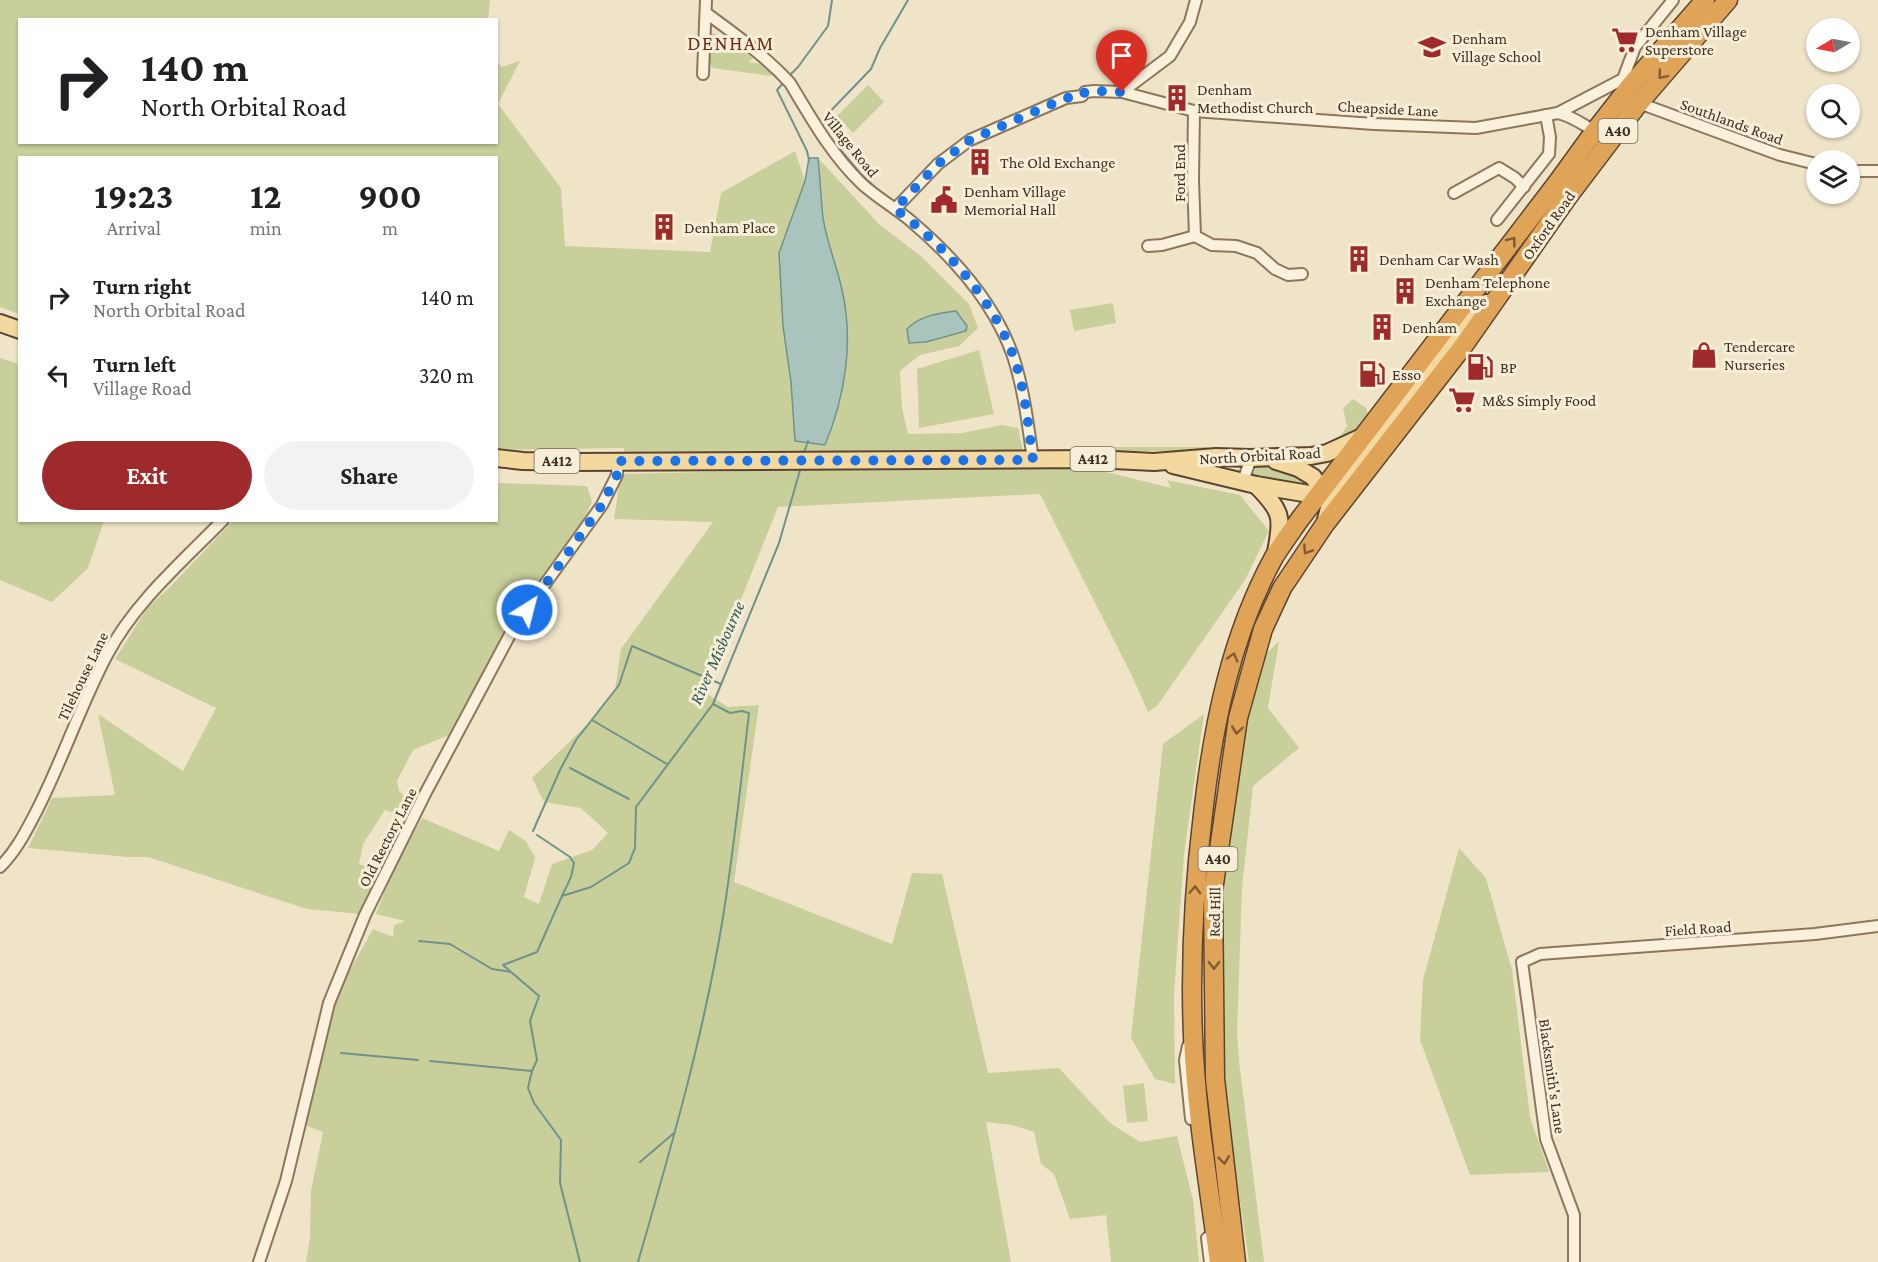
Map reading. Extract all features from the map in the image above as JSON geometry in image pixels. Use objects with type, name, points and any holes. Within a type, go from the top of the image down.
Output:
[{"type":"highway","name":"Oxford Road","points":[[1362,437],[1630,86],[1705,0]]},
{"type":"highway","name":"Oxford Road","points":[[1354,486],[1437,381],[1567,198],[1639,104],[1728,0]]},
{"type":"highway","name":"A40","points":[[1322,491],[1362,437]]},
{"type":"highway","name":"Red Hill","points":[[1236,1262],[1215,1079],[1213,891],[1238,718],[1263,629],[1282,588],[1354,486]]},
{"type":"highway","name":"Red Hill","points":[[1219,1262],[1200,1116],[1193,1037],[1192,946],[1195,875],[1207,775],[1218,711],[1234,650],[1275,556],[1322,491]]},
{"type":"main road","points":[[1322,491],[1340,488],[1455,337],[1516,270]]},
{"type":"main road","points":[[0,323],[18,329]]},
{"type":"main road","name":"North Orbital Road","points":[[498,458],[523,461],[1093,459],[1154,462],[1216,457],[1311,456],[1334,444],[1362,437]]},
{"type":"main road","points":[[1256,458],[1288,464],[1313,477],[1329,500],[1325,524]]},
{"type":"main road","name":"North Orbital Road","points":[[1154,462],[1309,494],[1322,491]]},
{"type":"main road","points":[[1250,483],[1275,505],[1280,533],[1275,556]]},
{"type":"street","points":[[703,74],[706,0]]},
{"type":"street","points":[[1122,92],[1170,56],[1190,22],[1196,0]]},
{"type":"street","name":"Cheapside Lane","points":[[895,209],[938,164],[970,140],[1066,98],[1082,96],[1085,92],[1122,92],[1194,111],[1374,124],[1476,128],[1558,113],[1623,79],[1635,47],[1673,0]]},
{"type":"street","name":"Village Road","points":[[706,13],[746,43],[786,79],[818,130],[860,182],[875,196],[911,221],[945,254],[972,285],[1000,329],[1013,356],[1025,404],[1033,460]]},
{"type":"street","points":[[1558,113],[1570,115],[1594,132],[1604,135],[1639,104]]},
{"type":"street","name":"Southlands Road","points":[[1639,104],[1780,155],[1806,162]]},
{"type":"street","name":"Ford End","points":[[1194,111],[1195,236]]},
{"type":"street","points":[[1497,220],[1549,154],[1550,137],[1546,115]]},
{"type":"street","points":[[1454,193],[1499,168],[1524,187]]},
{"type":"street","points":[[1860,171],[1878,171]]},
{"type":"street","points":[[1148,246],[1162,245],[1195,236],[1212,245],[1236,246],[1257,253],[1275,269],[1288,274],[1302,274]]},
{"type":"street","points":[[1216,457],[1221,476]]},
{"type":"street","points":[[1250,483],[1256,458]]},
{"type":"street","name":"Old Rectory Lane","points":[[259,1262],[286,1181],[329,1003],[364,915],[514,627],[602,505],[617,475],[618,461]]},
{"type":"street","name":"Tilehouse Lane","points":[[0,867],[22,839],[42,800],[92,685],[120,631],[156,587],[221,522]]},
{"type":"street","name":"Field Road","points":[[1522,962],[1540,954],[1794,936],[1878,926]]},
{"type":"street","name":"Blacksmith's Lane","points":[[1522,962],[1546,1139],[1574,1215],[1574,1262]]},
{"type":"street","name":"Red Hill","points":[[1193,1037],[1186,1049],[1187,1090],[1210,1262]]},
{"type":"green space","points":[[0,0],[490,0],[488,18],[18,18],[18,144],[498,144],[498,104],[561,188],[565,246],[710,252],[721,193],[795,151],[805,181],[779,253],[783,326],[791,382],[795,441],[826,444],[843,388],[847,329],[842,290],[823,218],[818,158],[879,224],[923,258],[969,304],[978,328],[959,346],[920,355],[900,371],[902,408],[908,434],[962,433],[1002,425],[1018,428],[1023,451],[1041,456],[623,461],[624,448],[498,450],[498,156],[18,156],[18,314],[0,307]]},
{"type":"green space","points":[[712,33],[724,37],[753,58],[749,62],[760,64],[771,73],[771,76],[712,68],[707,60],[709,35]]},
{"type":"green space","points":[[520,61],[498,104],[498,62],[501,67]]},
{"type":"green space","points":[[868,85],[884,102],[853,133],[837,116]]},
{"type":"green space","points":[[1113,303],[1116,323],[1074,331],[1070,310]]},
{"type":"green space","points":[[979,350],[994,414],[919,428],[917,369]]},
{"type":"green space","points":[[0,358],[18,364],[18,522],[104,522],[88,568],[52,602],[0,580]]},
{"type":"green space","points":[[1353,399],[1366,408],[1368,413],[1355,432],[1338,440],[1347,426],[1343,408]]},
{"type":"green space","points":[[1106,447],[1207,447],[1211,451],[1108,451]]},
{"type":"green space","points":[[1070,463],[1171,488],[1167,480],[1240,495],[1269,531],[1245,580],[1157,706],[1148,712],[1040,494],[778,507],[704,692],[728,707],[759,705],[734,882],[892,944],[912,873],[942,874],[988,1073],[1059,1068],[1110,1123],[1140,1142],[1177,1136],[1193,1200],[1199,1262],[1111,1262],[1106,1215],[1070,1219],[1054,1174],[1041,1164],[1034,1132],[1012,1125],[986,1122],[1011,1262],[306,1262],[310,1237],[311,1191],[323,1132],[304,1125],[312,1041],[326,1040],[330,1006],[373,929],[393,937],[394,925],[405,921],[376,914],[397,860],[422,818],[499,851],[509,830],[526,841],[535,858],[524,897],[539,904],[552,864],[592,850],[608,833],[581,808],[544,802],[532,778],[592,720],[615,690],[621,649],[713,522],[614,519],[621,474]]},
{"type":"green space","points":[[1254,465],[1287,470],[1316,487],[1260,479],[1250,474]]},
{"type":"green space","points":[[498,483],[587,486],[592,502],[578,531],[503,633],[449,735],[413,750],[397,781],[399,791],[413,805],[406,818],[385,810],[363,844],[359,864],[381,872],[360,914],[307,909],[148,857],[28,848],[52,798],[115,795],[98,714],[183,771],[216,708],[115,659],[148,607],[232,522],[498,522]]},
{"type":"green space","points":[[1279,641],[1268,708],[1299,748],[1253,786],[1242,888],[1237,1033],[1264,1262],[1249,1262],[1227,1114],[1220,1005],[1225,860],[1242,746],[1258,662]]},
{"type":"green space","points":[[1204,714],[1184,854],[1174,994],[1175,1084],[1155,1079],[1131,1038],[1163,744]]},
{"type":"green space","points":[[1459,848],[1486,878],[1512,970],[1530,1117],[1549,1172],[1470,1175],[1420,1040],[1423,980]]},
{"type":"green space","points":[[1144,1083],[1148,1121],[1127,1123],[1123,1086]]},
{"type":"water","points":[[809,158],[818,158],[823,218],[846,309],[846,369],[838,408],[825,445],[795,441],[791,382],[783,326],[779,253],[805,181]]},
{"type":"water","points":[[956,311],[967,326],[966,331],[926,342],[909,343],[907,329],[917,321]]},
{"type":"waterway","name":"River Misbourne","points":[[788,77],[828,26],[832,0]]},
{"type":"waterway","points":[[820,122],[871,69],[880,48],[908,0]]},
{"type":"waterway","name":"River Misbourne","points":[[784,82],[777,90],[807,151],[809,160]]},
{"type":"waterway","points":[[833,141],[860,173],[880,192]]},
{"type":"waterway","name":"River Misbourne","points":[[804,453],[808,441]]},
{"type":"waterway","name":"River Misbourne","points":[[580,1262],[560,1183],[561,1140],[534,1103],[528,1088],[537,1060],[530,1021],[539,996],[503,965],[537,952],[562,896],[591,887],[629,863],[635,848],[636,807],[713,704],[779,543],[801,467]]},
{"type":"waterway","points":[[533,831],[576,740],[619,685],[632,646],[721,684]]},
{"type":"waterway","points":[[638,1262],[696,1048],[715,961],[731,866],[749,713],[742,711],[730,713],[713,704]]},
{"type":"waterway","points":[[592,720],[667,764]]},
{"type":"waterway","points":[[570,768],[629,799]]},
{"type":"waterway","points":[[537,835],[570,857],[574,863],[571,877],[562,896]]},
{"type":"waterway","points":[[419,941],[450,944],[492,969],[511,972]]},
{"type":"waterway","points":[[341,1053],[418,1060]]},
{"type":"waterway","points":[[430,1061],[532,1071]]},
{"type":"waterway","points":[[640,1162],[674,1133]]},
{"type":"place","name":"Denham Village Superstore","points":[[1625,40]]},
{"type":"place","name":"Denham Village School","points":[[1432,47]]},
{"type":"place","name":"Denham Methodist Church","points":[[1177,98]]},
{"type":"place","name":"The Old Exchange","points":[[980,162]]},
{"type":"place","name":"Denham Village Memorial Hall","points":[[944,200]]},
{"type":"place","name":"Denham Place","points":[[664,227]]},
{"type":"place","name":"Denham Car Wash","points":[[1359,259]]},
{"type":"place","name":"Denham Telephone Exchange","points":[[1405,291]]},
{"type":"place","name":"Denham","points":[[1382,327]]},
{"type":"place","name":"Tendercare Nurseries","points":[[1704,355]]},
{"type":"place","name":"BP","points":[[1480,367]]},
{"type":"place","name":"Esso","points":[[1372,374]]},
{"type":"place","name":"M&S Simply Food","points":[[1462,400]]},
{"type":"district","name":"DENHAM","points":[[731,43]]},
{"type":"route","points":[[527,610],[613,487],[618,461],[1033,460],[1025,404],[1013,356],[1000,329],[987,306],[950,259],[911,221],[895,209],[938,164],[970,140],[1066,98],[1082,96],[1085,92],[1094,91],[1122,92]]}]
